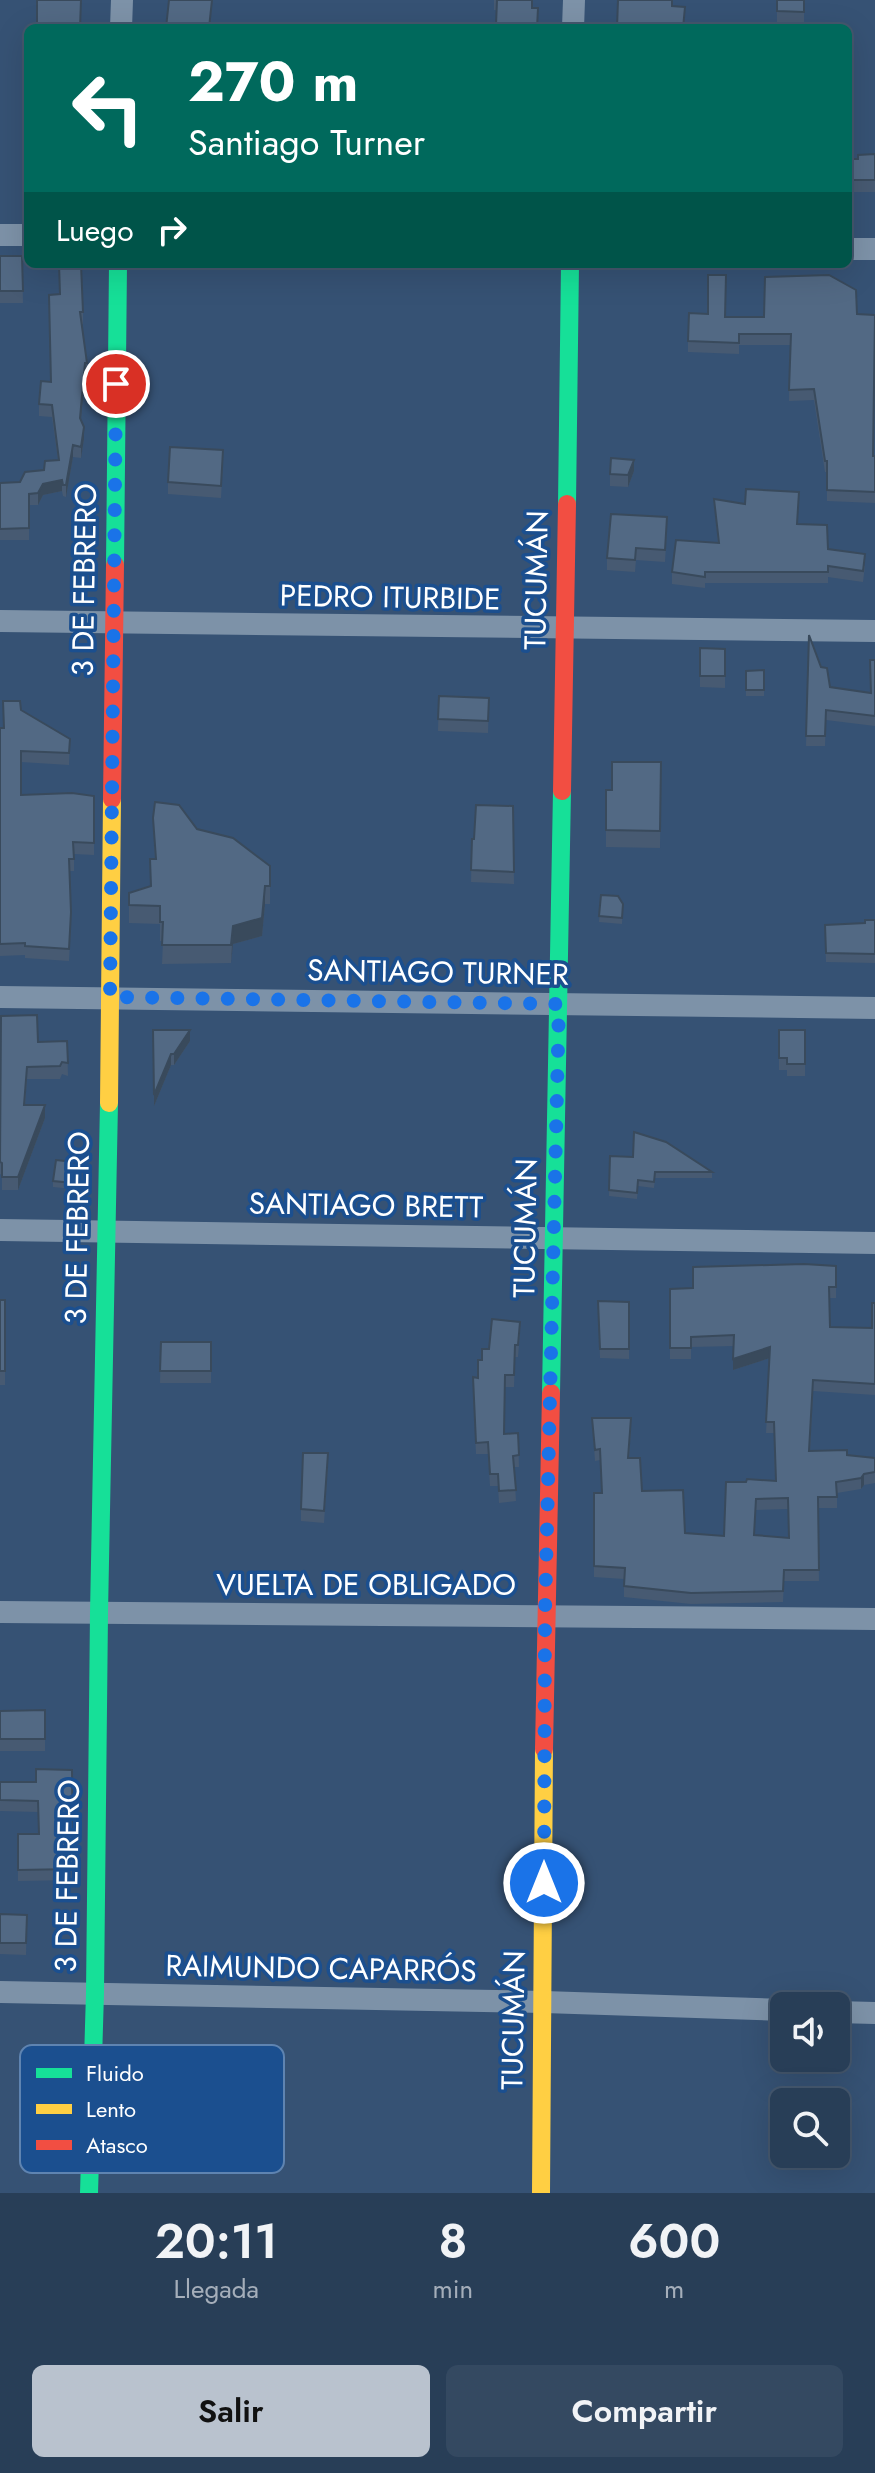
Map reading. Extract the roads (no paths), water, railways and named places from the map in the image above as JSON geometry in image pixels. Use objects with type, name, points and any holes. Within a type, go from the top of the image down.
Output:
[{"type":"street","points":[[121,24],[122,0]]},
{"type":"street","points":[[573,24],[574,0]]},
{"type":"street","points":[[0,235],[24,235]]},
{"type":"street","points":[[852,249],[875,249]]},
{"type":"street","name":"3 DE FEBRERO","points":[[93,2045],[108,1233],[118,268]]},
{"type":"street","name":"TUCUMÁN","points":[[541,2193],[545,1615],[556,1237],[570,268]]},
{"type":"street","name":"PEDRO ITURBIDE","points":[[0,621],[565,630],[875,631]]},
{"type":"street","name":"SANTIAGO TURNER","points":[[0,997],[875,1008]]},
{"type":"street","name":"SANTIAGO BRETT","points":[[0,1230],[875,1243]]},
{"type":"street","name":"VUELTA DE OBLIGADO","points":[[0,1612],[875,1619]]},
{"type":"street","name":"RAIMUNDO CAPARRÓS","points":[[0,1992],[770,2010]]},
{"type":"street","points":[[850,2012],[875,2013]]},
{"type":"street","name":"3 DE FEBRERO","points":[[89,2193],[90,2173]]}]
